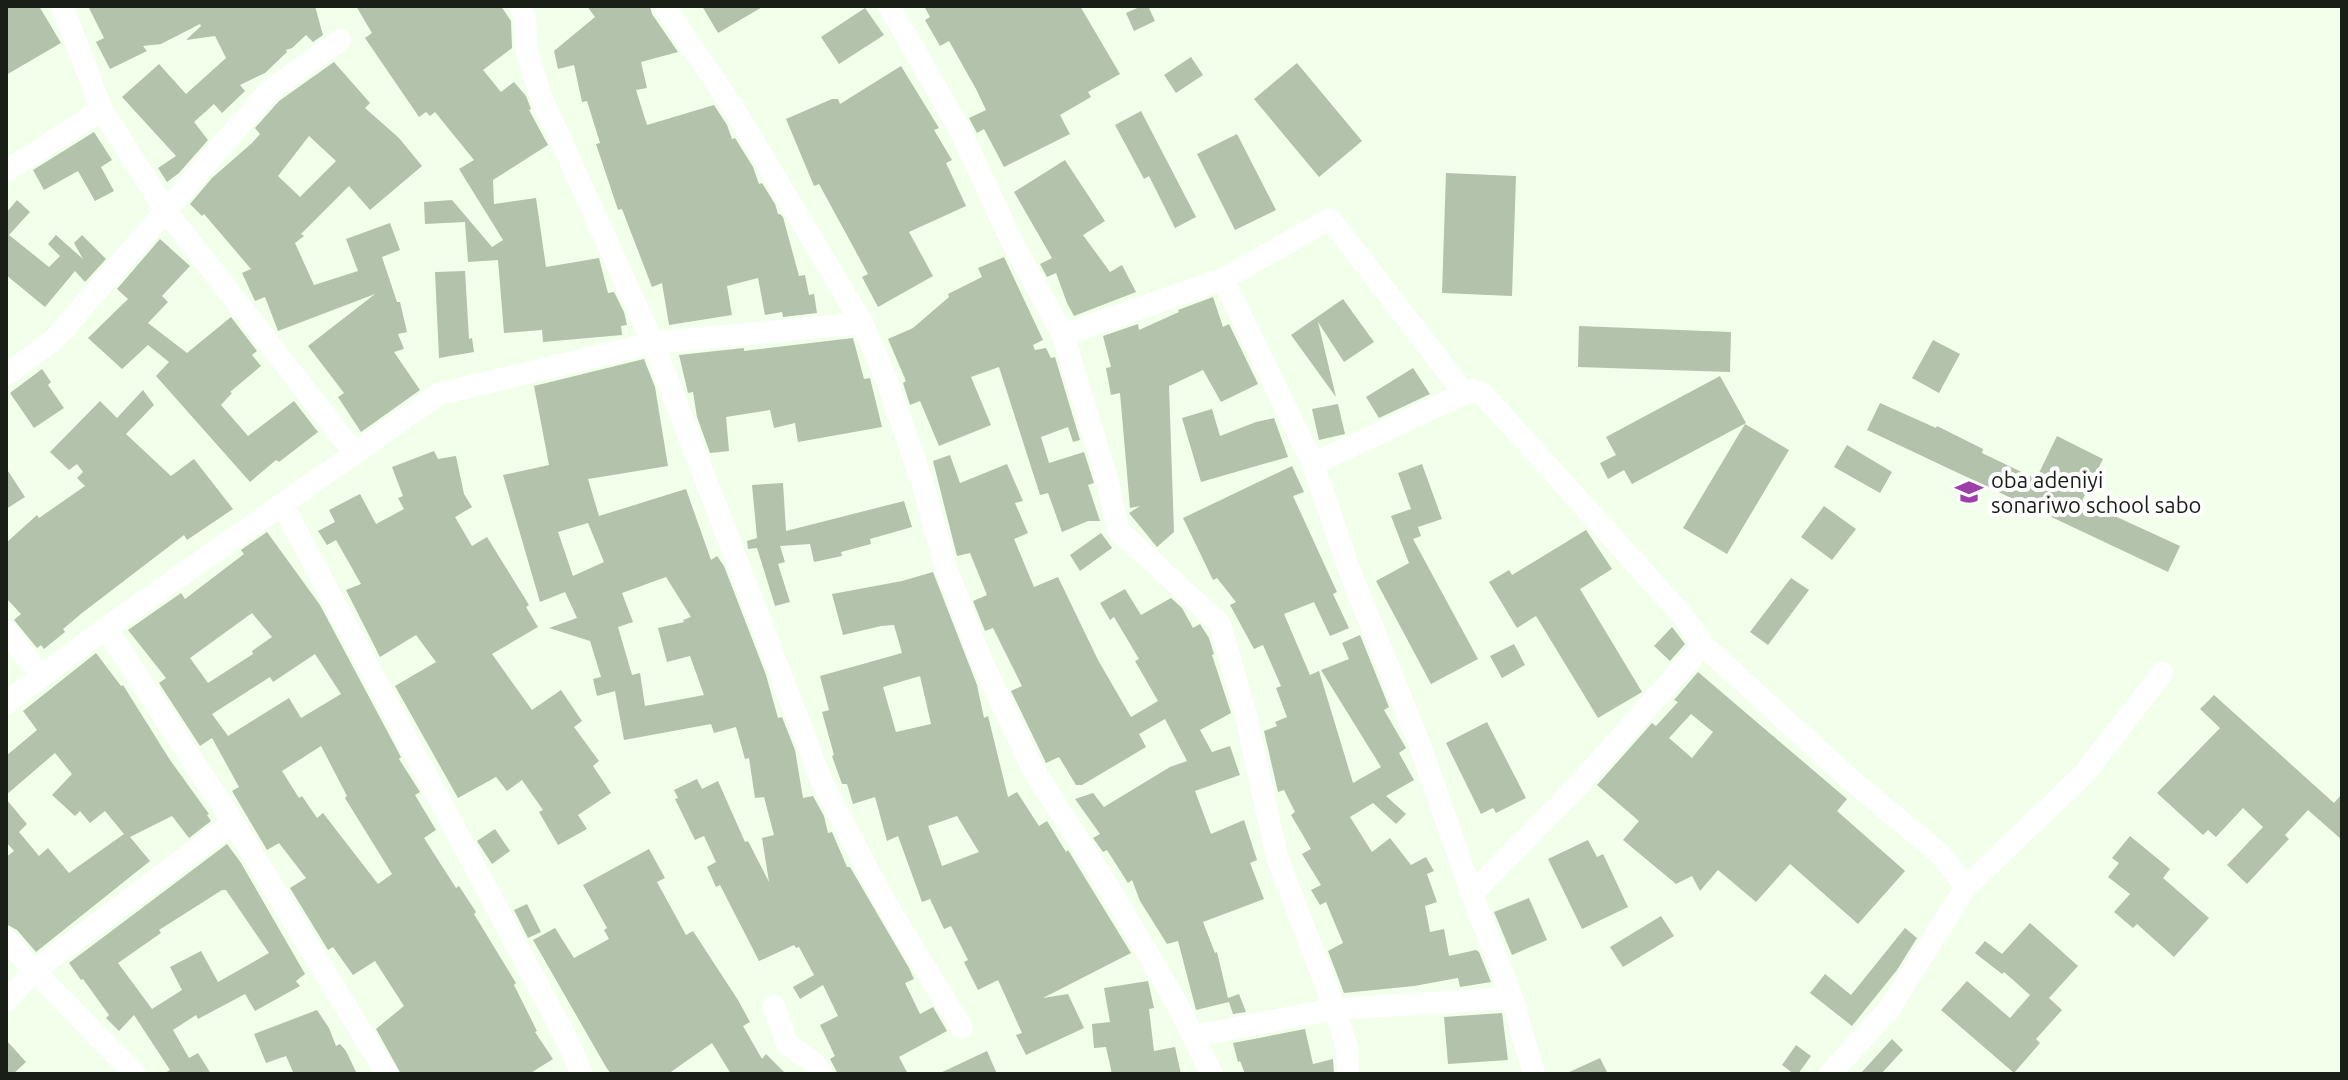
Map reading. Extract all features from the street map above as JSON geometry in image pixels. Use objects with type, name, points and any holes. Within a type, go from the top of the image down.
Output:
[{"type":"street","points":[[62,6],[102,110],[166,211],[355,454]]},
{"type":"street","points":[[520,6],[525,16],[526,49],[541,97],[653,343],[822,782],[883,899],[962,1028]]},
{"type":"street","points":[[664,6],[736,112],[862,323],[897,410],[922,481],[946,568],[982,662],[1033,769],[1175,1000],[1212,1074]]},
{"type":"street","points":[[889,6],[960,130],[1012,242],[1063,335],[1108,483],[1118,530],[1220,624],[1245,712],[1277,857],[1335,1009],[1347,1048],[1348,1074]]},
{"type":"street","points":[[6,375],[55,339],[269,91],[340,40]]},
{"type":"street","points":[[6,171],[102,110]]},
{"type":"street","points":[[1063,335],[1223,279],[1330,219],[1462,390],[1482,393],[1683,616],[1703,645],[1850,779],[1940,854],[1966,887]]},
{"type":"street","points":[[1223,279],[1313,464],[1353,580],[1419,743],[1512,998],[1534,1074]]},
{"type":"street","points":[[6,703],[106,628],[439,394],[653,343],[862,323]]},
{"type":"street","points":[[1313,464],[1472,390]]},
{"type":"street","points":[[283,506],[567,1040],[582,1074]]},
{"type":"street","points":[[106,628],[233,822],[387,1074]]},
{"type":"street","points":[[6,631],[42,677]]},
{"type":"street","points":[[1472,894],[1581,782],[1703,645]]},
{"type":"street","points":[[1830,1074],[1889,1009],[1966,887],[2085,773],[2162,673]]},
{"type":"street","points":[[6,1001],[34,971],[233,822]]},
{"type":"street","points":[[6,939],[135,1074]]},
{"type":"street","points":[[1193,1036],[1335,1009],[1512,998]]},
{"type":"street","points":[[774,1006],[787,1044],[813,1062],[822,1074]]},
{"type":"building","points":[[6,6],[39,6],[61,43],[6,75]]},
{"type":"building","points":[[88,6],[315,6],[323,35],[313,42],[306,35],[286,50],[265,73],[240,85],[245,91],[222,113],[214,104],[194,122],[208,140],[167,182],[158,168],[176,156],[122,97],[159,64],[186,94],[226,58],[215,36],[186,40],[200,24],[161,44],[143,46],[147,51],[110,69],[96,42],[104,38]]},
{"type":"building","points":[[356,6],[501,6],[511,21],[512,48],[483,70],[501,92],[514,82],[526,96],[529,110],[548,145],[493,180],[494,204],[536,198],[546,267],[599,258],[608,293],[614,292],[624,312],[627,325],[621,326],[622,335],[543,342],[542,330],[504,333],[498,260],[468,262],[465,222],[425,224],[424,202],[452,200],[492,247],[503,240],[459,169],[474,160],[435,112],[430,116],[426,112],[419,117],[365,38],[372,33]]},
{"type":"building","points":[[587,6],[650,6],[652,14],[678,52],[641,62],[647,88],[636,90],[647,125],[714,105],[732,139],[735,138],[753,167],[759,184],[762,183],[778,214],[783,217],[799,276],[805,275],[809,295],[814,294],[817,313],[783,317],[782,312],[765,315],[758,278],[727,286],[732,315],[669,325],[662,283],[652,287],[622,209],[618,210],[596,144],[600,143],[587,101],[582,102],[574,65],[558,69],[554,51],[595,17]]},
{"type":"building","points":[[702,6],[764,6],[718,33]]},
{"type":"building","points":[[924,6],[1080,6],[1120,74],[1088,92],[1091,97],[1060,115],[1070,134],[1004,167],[984,129],[977,133],[969,118],[986,110],[976,89],[949,41],[940,46],[925,20],[930,17]]},
{"type":"building","points":[[1148,6],[1155,21],[1134,31],[1126,13]]},
{"type":"building","points":[[865,8],[884,35],[839,64],[821,37]]},
{"type":"building","points":[[1191,57],[1203,75],[1176,93],[1164,75]]},
{"type":"building","points":[[334,62],[370,103],[365,108],[399,138],[422,166],[370,210],[349,186],[295,243],[314,285],[358,271],[346,239],[390,223],[400,250],[382,257],[397,302],[400,302],[407,332],[398,334],[404,349],[394,352],[420,390],[361,432],[338,397],[344,393],[308,346],[375,294],[278,331],[265,297],[255,301],[242,273],[251,269],[204,214],[202,216],[190,204],[212,178],[260,134],[255,128],[279,101]],"holes":[[[309,136],[336,161],[300,197],[278,176]]]},
{"type":"building","points":[[1297,63],[1362,141],[1319,177],[1254,99]]},
{"type":"building","points":[[901,66],[939,128],[934,130],[952,160],[946,163],[966,206],[909,232],[933,276],[878,307],[862,277],[868,274],[819,184],[814,186],[786,119],[832,99],[838,99],[840,104]]},
{"type":"building","points":[[1141,111],[1196,217],[1175,228],[1149,176],[1144,179],[1115,125]]},
{"type":"building","points":[[94,132],[112,160],[101,167],[114,191],[95,201],[78,171],[44,190],[33,170]]},
{"type":"building","points":[[1237,134],[1276,210],[1235,230],[1197,154]]},
{"type":"building","points":[[1065,160],[1105,221],[1083,235],[1110,272],[1122,265],[1136,292],[1074,316],[1056,273],[1047,277],[1040,264],[1052,258],[1014,192]]},
{"type":"building","points":[[1446,173],[1516,176],[1512,296],[1442,293]]},
{"type":"building","points":[[17,200],[30,212],[9,235],[49,267],[60,256],[48,244],[56,235],[83,259],[74,243],[82,235],[106,259],[85,282],[75,271],[45,307],[6,275],[6,213]]},
{"type":"building","points":[[160,239],[190,266],[162,296],[168,302],[148,323],[187,353],[231,317],[257,351],[252,355],[261,366],[230,392],[221,405],[248,436],[294,401],[318,432],[250,482],[156,376],[169,362],[148,345],[122,369],[88,338],[128,299],[117,289]]},
{"type":"building","points":[[1004,257],[1043,340],[1033,345],[1035,350],[1046,348],[1051,358],[1055,357],[1080,440],[1073,442],[1068,427],[1041,437],[1049,463],[1084,452],[1094,483],[1088,485],[1100,521],[1088,521],[1062,532],[1048,493],[1040,495],[999,367],[971,377],[991,425],[939,446],[920,401],[910,405],[903,383],[906,381],[888,339],[913,328],[949,297],[948,294],[982,277],[978,268]]},
{"type":"building","points":[[465,271],[469,339],[472,338],[474,352],[439,358],[435,272]]},
{"type":"building","points":[[1213,297],[1223,327],[1229,324],[1258,384],[1221,402],[1203,370],[1169,386],[1174,532],[1157,547],[1129,513],[1140,506],[1130,508],[1120,393],[1111,395],[1106,368],[1111,367],[1103,336],[1138,324],[1139,330]]},
{"type":"building","points":[[1343,299],[1374,342],[1344,362],[1318,322],[1336,397],[1291,335]]},
{"type":"building","points":[[1579,326],[1731,332],[1730,372],[1578,367]]},
{"type":"building","points":[[853,338],[864,379],[870,378],[882,427],[798,442],[795,423],[774,428],[770,410],[726,417],[729,451],[710,453],[697,417],[693,392],[688,393],[679,355]]},
{"type":"building","points":[[1933,340],[1960,354],[1939,393],[1912,378]]},
{"type":"building","points":[[644,359],[655,387],[668,466],[588,479],[599,516],[686,489],[711,560],[717,556],[724,566],[766,675],[778,718],[782,717],[795,750],[803,798],[813,796],[824,816],[828,833],[832,832],[847,867],[850,867],[909,968],[914,979],[905,983],[920,1014],[933,1007],[947,1031],[899,1057],[908,1074],[838,1074],[830,1059],[835,1056],[820,1025],[838,1016],[823,985],[800,999],[793,987],[814,975],[799,947],[794,945],[759,961],[720,885],[716,887],[707,867],[716,862],[704,836],[695,840],[675,799],[678,798],[674,790],[697,779],[702,789],[718,781],[745,842],[748,841],[769,882],[762,838],[774,835],[764,797],[755,798],[749,758],[745,759],[736,727],[714,733],[711,724],[624,740],[615,691],[597,696],[593,679],[601,677],[590,641],[549,628],[577,618],[565,592],[540,602],[503,475],[549,465],[534,386]],"holes":[[[588,523],[604,562],[573,576],[558,532]],[[666,577],[691,617],[684,622],[658,628],[667,662],[690,656],[704,695],[645,706],[640,673],[632,675],[618,627],[633,622],[622,593]]]},
{"type":"building","points":[[1413,368],[1430,394],[1379,418],[1366,397]]},
{"type":"building","points":[[42,369],[51,382],[48,385],[64,408],[34,428],[10,393]]},
{"type":"building","points":[[1720,376],[1746,423],[1632,484],[1624,470],[1608,479],[1600,463],[1616,455],[1606,437]]},
{"type":"building","points":[[143,390],[154,405],[126,434],[171,476],[194,459],[233,509],[187,540],[184,535],[82,613],[44,649],[41,645],[37,648],[14,620],[21,614],[6,598],[6,543],[37,515],[39,518],[85,486],[77,478],[83,472],[77,464],[69,470],[50,452],[100,401],[117,418]]},
{"type":"building","points":[[1880,403],[1937,426],[1983,449],[1982,453],[2036,479],[2057,436],[2103,459],[2082,501],[2180,546],[2168,572],[1867,430]]},
{"type":"building","points":[[1338,404],[1345,434],[1319,440],[1312,409]]},
{"type":"building","points":[[1212,409],[1220,436],[1274,418],[1288,457],[1201,482],[1182,418]]},
{"type":"building","points":[[1745,424],[1789,450],[1727,554],[1683,528]]},
{"type":"building","points":[[1847,445],[1892,472],[1880,493],[1834,467]]},
{"type":"building","points":[[434,451],[438,459],[456,456],[464,494],[472,507],[455,517],[472,546],[487,537],[529,605],[526,607],[538,627],[492,654],[532,710],[561,690],[582,721],[574,727],[599,761],[593,766],[611,793],[578,815],[587,829],[558,845],[539,812],[543,810],[522,780],[507,791],[496,777],[458,798],[395,686],[436,662],[416,635],[380,657],[346,590],[361,584],[336,540],[327,545],[318,531],[335,522],[329,510],[360,494],[376,524],[404,509],[398,498],[403,496],[392,467]]},
{"type":"building","points":[[950,455],[960,483],[1007,464],[1023,501],[1015,503],[1028,533],[1014,539],[1034,587],[1058,577],[1098,660],[1131,717],[1158,701],[1135,661],[1139,659],[1114,617],[1110,620],[1100,603],[1125,589],[1141,615],[1171,598],[1182,608],[1193,628],[1200,624],[1209,638],[1231,713],[1200,730],[1212,752],[1230,746],[1240,775],[1195,791],[1211,834],[1244,820],[1257,860],[1250,863],[1264,899],[1203,922],[1217,952],[1228,998],[1239,994],[1246,1012],[1233,1014],[1229,1002],[1196,1010],[1178,941],[1167,944],[1140,901],[1132,880],[1128,883],[1107,850],[1103,852],[1093,838],[1100,834],[1075,799],[1093,793],[1104,807],[1170,767],[1187,761],[1165,719],[1139,734],[1146,747],[1082,785],[1076,785],[1059,757],[1046,763],[1011,691],[1022,686],[993,628],[985,631],[973,601],[987,595],[970,553],[957,556],[933,461]]},
{"type":"building","points":[[1422,464],[1442,519],[1418,527],[1421,536],[1413,539],[1478,659],[1431,684],[1376,581],[1409,563],[1391,516],[1411,509],[1398,473]]},
{"type":"building","points":[[1292,466],[1304,492],[1293,496],[1337,592],[1333,594],[1349,628],[1330,636],[1314,602],[1284,614],[1310,675],[1319,671],[1353,783],[1381,767],[1321,670],[1349,659],[1342,643],[1360,635],[1389,707],[1384,710],[1406,748],[1399,753],[1414,780],[1386,796],[1406,814],[1396,824],[1373,803],[1350,817],[1372,852],[1390,838],[1411,865],[1426,857],[1434,871],[1427,874],[1437,902],[1425,906],[1430,932],[1444,929],[1449,956],[1479,952],[1491,982],[1460,987],[1458,978],[1344,993],[1328,951],[1343,943],[1326,902],[1320,905],[1311,890],[1321,885],[1302,854],[1311,849],[1291,815],[1295,812],[1284,790],[1278,792],[1264,731],[1277,726],[1275,722],[1287,717],[1276,688],[1281,686],[1263,645],[1254,649],[1230,605],[1236,602],[1217,578],[1213,580],[1183,518]]},
{"type":"building","points":[[6,468],[25,497],[6,509]]},
{"type":"building","points":[[783,483],[786,531],[904,501],[912,527],[870,539],[871,544],[841,552],[842,556],[814,562],[810,544],[780,546],[785,562],[778,564],[790,602],[775,606],[757,548],[748,549],[747,541],[757,538],[752,485]]},
{"type":"building","points":[[1824,506],[1856,529],[1832,560],[1801,537]]},
{"type":"building","points":[[1586,530],[1612,569],[1580,589],[1642,692],[1598,718],[1536,616],[1517,628],[1489,582],[1509,570],[1512,575]]},
{"type":"building","points":[[267,532],[320,605],[401,757],[399,759],[420,792],[415,795],[436,830],[424,838],[456,888],[459,886],[476,912],[474,914],[516,983],[514,985],[535,1032],[553,1059],[529,1074],[401,1074],[376,1029],[404,1006],[375,961],[353,975],[333,947],[328,950],[290,888],[306,878],[279,843],[267,850],[232,791],[239,787],[212,738],[200,746],[159,683],[166,678],[128,630],[181,593],[185,599],[244,554],[241,550]],"holes":[[[252,613],[272,637],[252,651],[253,654],[208,683],[190,658]],[[315,654],[341,694],[301,718],[289,698],[228,736],[212,714],[270,677],[273,682]],[[321,746],[347,796],[345,798],[392,874],[378,884],[323,813],[317,818],[302,796],[299,798],[282,771]]]},
{"type":"building","points":[[1101,533],[1112,548],[1080,571],[1070,555]]},
{"type":"building","points":[[933,572],[977,685],[984,718],[988,716],[1008,797],[1017,792],[1039,826],[1047,821],[1131,953],[1043,998],[1068,994],[1084,1028],[1026,1055],[1016,1035],[1022,1033],[998,980],[978,990],[964,962],[968,960],[951,926],[944,929],[930,899],[922,902],[898,836],[887,841],[875,797],[853,804],[847,784],[842,784],[832,756],[822,712],[829,710],[820,676],[902,653],[894,625],[843,635],[832,594]],"holes":[[[920,676],[931,724],[896,732],[883,687]],[[957,816],[979,852],[942,866],[928,826]]]},
{"type":"building","points":[[1791,578],[1809,590],[1768,645],[1750,632]]},
{"type":"building","points":[[1672,627],[1685,644],[1670,661],[1654,646]]},
{"type":"building","points":[[1514,644],[1525,665],[1502,678],[1490,656]]},
{"type":"building","points":[[96,653],[123,685],[211,821],[189,838],[172,816],[130,837],[150,861],[36,952],[17,930],[6,924],[6,857],[14,851],[6,842],[6,799],[27,824],[19,832],[39,856],[48,848],[69,873],[124,834],[105,811],[90,823],[80,811],[75,816],[52,795],[72,774],[55,753],[6,795],[6,756],[37,730],[23,711]]},
{"type":"building","points":[[1698,672],[1847,799],[1837,811],[1905,871],[1858,924],[1790,864],[1756,902],[1718,870],[1700,891],[1692,876],[1676,884],[1623,840],[1639,821],[1597,785],[1652,723],[1656,726],[1678,702],[1674,700]],"holes":[[[1691,714],[1713,732],[1692,758],[1669,738]]]},
{"type":"building","points":[[2214,695],[2334,803],[2342,794],[2342,840],[2308,810],[2285,835],[2289,839],[2247,884],[2227,865],[2263,827],[2243,808],[2216,837],[2208,830],[2203,835],[2157,793],[2220,728],[2200,709]]},
{"type":"building","points":[[1487,722],[1526,798],[1496,813],[1493,808],[1481,814],[1446,743]]},
{"type":"building","points":[[495,829],[510,851],[492,864],[477,841]]},
{"type":"building","points":[[2130,836],[2170,869],[2163,878],[2209,918],[2174,957],[2137,924],[2133,928],[2114,912],[2130,894],[2108,877],[2119,863],[2112,858]]},
{"type":"building","points":[[1588,840],[1597,857],[1603,854],[1628,907],[1582,929],[1548,859]]},
{"type":"building","points":[[227,844],[305,974],[296,981],[300,986],[255,1011],[245,994],[198,1019],[196,1015],[173,1030],[189,1058],[198,1053],[211,1074],[163,1074],[170,1070],[134,1015],[119,1031],[106,1018],[109,1015],[69,963]],"holes":[[[226,890],[269,953],[218,982],[201,951],[170,967],[182,990],[152,1009],[118,963],[161,933],[159,930]]]},
{"type":"building","points":[[649,849],[665,878],[657,882],[686,935],[693,931],[738,1000],[750,1022],[743,1026],[762,1059],[766,1054],[786,1074],[731,1074],[712,1043],[668,1074],[611,1074],[606,1067],[533,940],[555,928],[574,958],[609,939],[604,930],[607,928],[583,885]]},
{"type":"building","points":[[1529,898],[1547,940],[1512,955],[1494,912]]},
{"type":"building","points":[[527,904],[541,932],[528,938],[514,910]]},
{"type":"building","points":[[1661,916],[1674,936],[1623,967],[1610,947]]},
{"type":"building","points":[[2030,923],[2078,966],[2049,998],[2062,1010],[2036,1039],[2040,1043],[2014,1073],[1941,1010],[1967,981],[2010,1018],[2030,995],[2004,972],[2002,974],[1975,953],[1985,941],[2002,954]]},
{"type":"building","points":[[1905,928],[1917,938],[1897,970],[1852,1026],[1810,993],[1825,974],[1851,995]]},
{"type":"building","points":[[1148,981],[1154,1008],[1149,1009],[1154,1051],[1175,1047],[1181,1074],[1112,1074],[1106,1047],[1094,1048],[1092,1024],[1110,1022],[1104,988]]},
{"type":"building","points":[[317,1010],[336,1046],[340,1044],[346,1051],[357,1074],[294,1074],[286,1056],[266,1063],[254,1034]]},
{"type":"building","points":[[1502,1013],[1508,1060],[1448,1064],[1444,1017]]},
{"type":"building","points":[[1305,1029],[1313,1064],[1333,1059],[1334,1074],[1245,1074],[1233,1043]]},
{"type":"building","points":[[1892,1039],[1903,1050],[1881,1074],[1860,1074]]},
{"type":"building","points":[[6,1040],[26,1062],[13,1074],[6,1074]]},
{"type":"building","points":[[1796,1045],[1811,1056],[1798,1074],[1794,1074],[1782,1065]]},
{"type":"building","points":[[987,1051],[997,1074],[938,1074]]},
{"type":"building","points":[[1600,1058],[1608,1074],[1565,1074]]},
{"type":"place","name":"oba adeniyi sonariwo school sabo","points":[[1969,492]]}]
